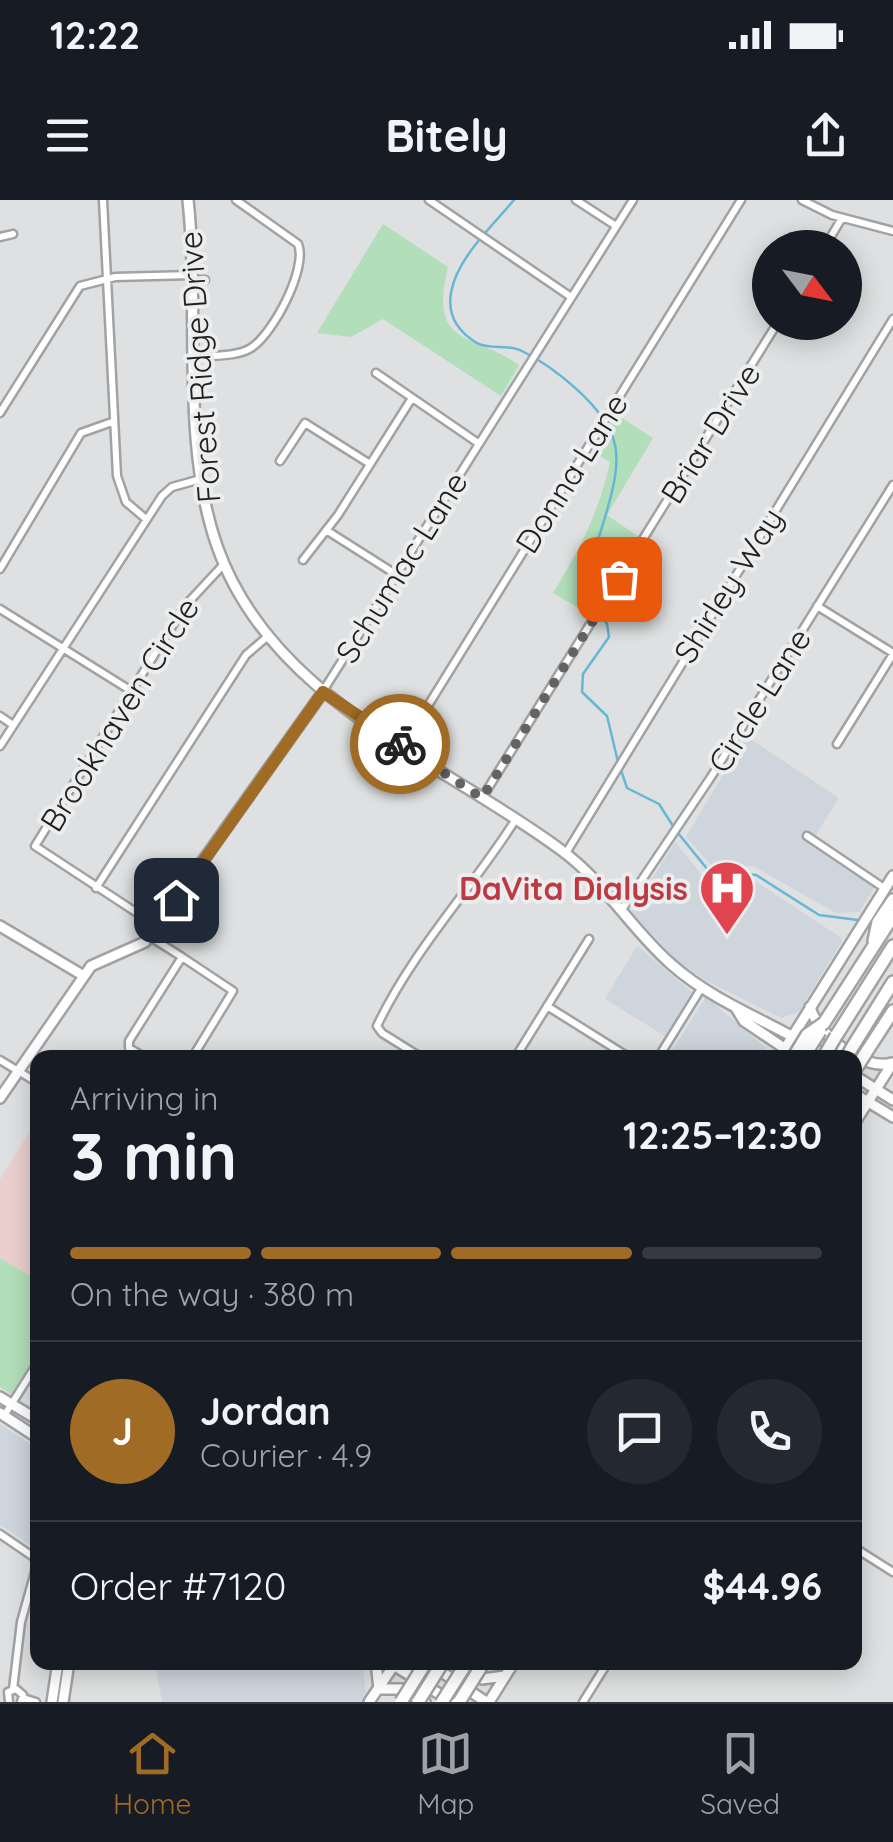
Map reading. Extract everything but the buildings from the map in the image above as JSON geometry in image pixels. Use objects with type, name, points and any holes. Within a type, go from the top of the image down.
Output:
[{"type":"highway","points":[[873,946],[878,922],[893,900]]},
{"type":"highway","points":[[798,1050],[826,1020],[893,916]]},
{"type":"highway","points":[[829,1050],[893,946]]},
{"type":"highway","points":[[850,1050],[893,982]]},
{"type":"highway","points":[[862,1060],[893,1011]]},
{"type":"highway","points":[[400,1702],[421,1670]]},
{"type":"highway","points":[[421,1702],[439,1670]]},
{"type":"highway","points":[[442,1702],[459,1670]]},
{"type":"highway","points":[[455,1702],[478,1670]]},
{"type":"main road","name":"Forest Ridge Drive","points":[[188,200],[202,479],[224,564],[268,636],[323,692],[566,853],[674,967],[702,988],[793,1034],[814,1050]]},
{"type":"main road","name":"Schumac Lane","points":[[33,1050],[98,961],[140,946],[149,936],[323,692]]},
{"type":"main road","points":[[792,1050],[793,1034],[893,876]]},
{"type":"main road","points":[[0,926],[84,976]]},
{"type":"main road","points":[[810,1007],[824,1033],[851,1050]]},
{"type":"main road","name":"Forest Ridge Drive","points":[[736,1008],[744,1021],[784,1050]]},
{"type":"main road","name":"Schumac Lane","points":[[0,1098],[30,1054]]},
{"type":"main road","points":[[862,1057],[873,1064],[892,1063]]},
{"type":"main road","points":[[862,1111],[892,1063]]},
{"type":"main road","points":[[862,1079],[893,1100]]},
{"type":"main road","points":[[862,1098],[893,1116]]},
{"type":"main road","points":[[0,1396],[30,1417]]},
{"type":"main road","points":[[2,1414],[30,1433]]},
{"type":"main road","points":[[52,1702],[57,1670]]},
{"type":"main road","points":[[63,1702],[68,1670]]},
{"type":"main road","points":[[377,1670],[378,1689]]},
{"type":"main road","points":[[369,1702],[389,1670]]},
{"type":"main road","points":[[403,1670],[455,1702]]},
{"type":"main road","points":[[438,1670],[488,1702],[509,1670]]},
{"type":"main road","points":[[471,1670],[482,1680],[505,1676]]},
{"type":"main road","points":[[378,1689],[402,1689],[421,1702]]},
{"type":"street","points":[[103,200],[112,422],[121,493],[146,519]]},
{"type":"street","points":[[196,357],[237,353],[254,346],[301,270],[298,244],[236,200]]},
{"type":"street","points":[[429,200],[571,296]]},
{"type":"street","points":[[576,200],[616,226]]},
{"type":"street","name":"Schumac Lane","points":[[323,692],[632,200]]},
{"type":"street","name":"Donna Lane","points":[[402,746],[741,200]]},
{"type":"street","points":[[802,200],[842,218],[893,231]]},
{"type":"street","points":[[835,230],[842,218]]},
{"type":"street","points":[[0,237],[13,234]]},
{"type":"street","points":[[0,414],[74,292],[85,283],[108,278],[205,280]]},
{"type":"street","name":"Shirley Way","points":[[566,853],[893,320]]},
{"type":"street","name":"Briar Drive","points":[[482,798],[767,340]]},
{"type":"street","points":[[376,373],[478,443]]},
{"type":"street","points":[[0,394],[8,400]]},
{"type":"street","points":[[303,560],[412,398]]},
{"type":"street","points":[[0,568],[81,433],[112,422]]},
{"type":"street","points":[[280,461],[305,423],[370,464]]},
{"type":"street","points":[[0,746],[146,519],[172,487],[202,479]]},
{"type":"street","name":"Circle Lane","points":[[621,911],[676,831],[893,486]]},
{"type":"street","points":[[326,530],[397,575]]},
{"type":"street","name":"Brookhaven Circle","points":[[96,888],[36,844],[184,607],[224,564]]},
{"type":"street","points":[[817,606],[893,653],[837,744]]},
{"type":"street","points":[[0,609],[132,692]]},
{"type":"street","points":[[157,926],[96,888],[246,655],[268,636]]},
{"type":"street","points":[[0,716],[14,725]]},
{"type":"street","points":[[409,1050],[382,1033],[378,1026],[420,950],[473,885],[516,819]]},
{"type":"street","points":[[806,836],[884,888]]},
{"type":"street","points":[[149,936],[233,991],[197,1050]]},
{"type":"street","points":[[520,1050],[589,940]]},
{"type":"street","points":[[132,1050],[129,1041],[182,957]]},
{"type":"street","points":[[663,1050],[702,988]]},
{"type":"street","points":[[547,1006],[618,1050]]},
{"type":"street","points":[[608,1050],[611,1045]]},
{"type":"street","points":[[0,1060],[30,1079]]},
{"type":"street","points":[[2,1414],[30,1374]]},
{"type":"street","points":[[0,1534],[30,1555]]},
{"type":"street","points":[[862,1552],[893,1572]]},
{"type":"street","points":[[30,1589],[21,1622],[13,1689],[22,1700],[36,1702]]},
{"type":"street","points":[[583,1702],[603,1670]]},
{"type":"street","points":[[9,1702],[8,1692],[13,1689]]},
{"type":"shaded area","points":[[746,736],[839,798],[810,845],[874,888],[859,912],[836,913],[753,866],[711,865],[686,837]]},
{"type":"shaded area","points":[[675,842],[705,879],[755,881],[840,937],[842,941],[799,1012],[781,1018],[707,981],[677,961],[631,912]]},
{"type":"shaded area","points":[[637,946],[692,992],[665,1036],[605,999]]},
{"type":"shaded area","points":[[706,997],[765,1050],[672,1050]]},
{"type":"shaded area","points":[[30,1131],[30,1276],[0,1258],[0,1179]]},
{"type":"shaded area","points":[[0,1424],[30,1443],[30,1544],[0,1525]]},
{"type":"shaded area","points":[[156,1670],[363,1670],[366,1693],[360,1702],[162,1702]]},
{"type":"green space","points":[[383,224],[448,267],[443,293],[444,312],[450,325],[471,341],[519,365],[501,396],[383,319],[351,337],[317,333]]},
{"type":"green space","points":[[616,414],[653,438],[607,515],[639,537],[590,615],[553,593],[580,546],[600,498],[610,462],[592,451]]},
{"type":"green space","points":[[0,1258],[30,1276],[30,1364],[11,1394],[0,1387]]},
{"type":"waterway","points":[[485,233],[514,200]]},
{"type":"waterway","points":[[480,239],[455,278],[450,306],[454,319],[477,343],[522,351],[563,377],[600,414],[614,441],[615,475],[585,591],[607,624],[609,637],[583,674],[582,692],[607,716],[618,762]]},
{"type":"waterway","points":[[621,770],[627,788],[659,804],[673,826]]},
{"type":"waterway","points":[[678,833],[708,870],[756,875],[819,915],[858,920]]},
{"type":"way so far","points":[[400,744],[482,798],[619,579]]},
{"type":"place","name":"DaVita Dialysis","points":[[727,937]]},
{"type":"route","points":[[176,900],[323,692],[400,744]]}]
